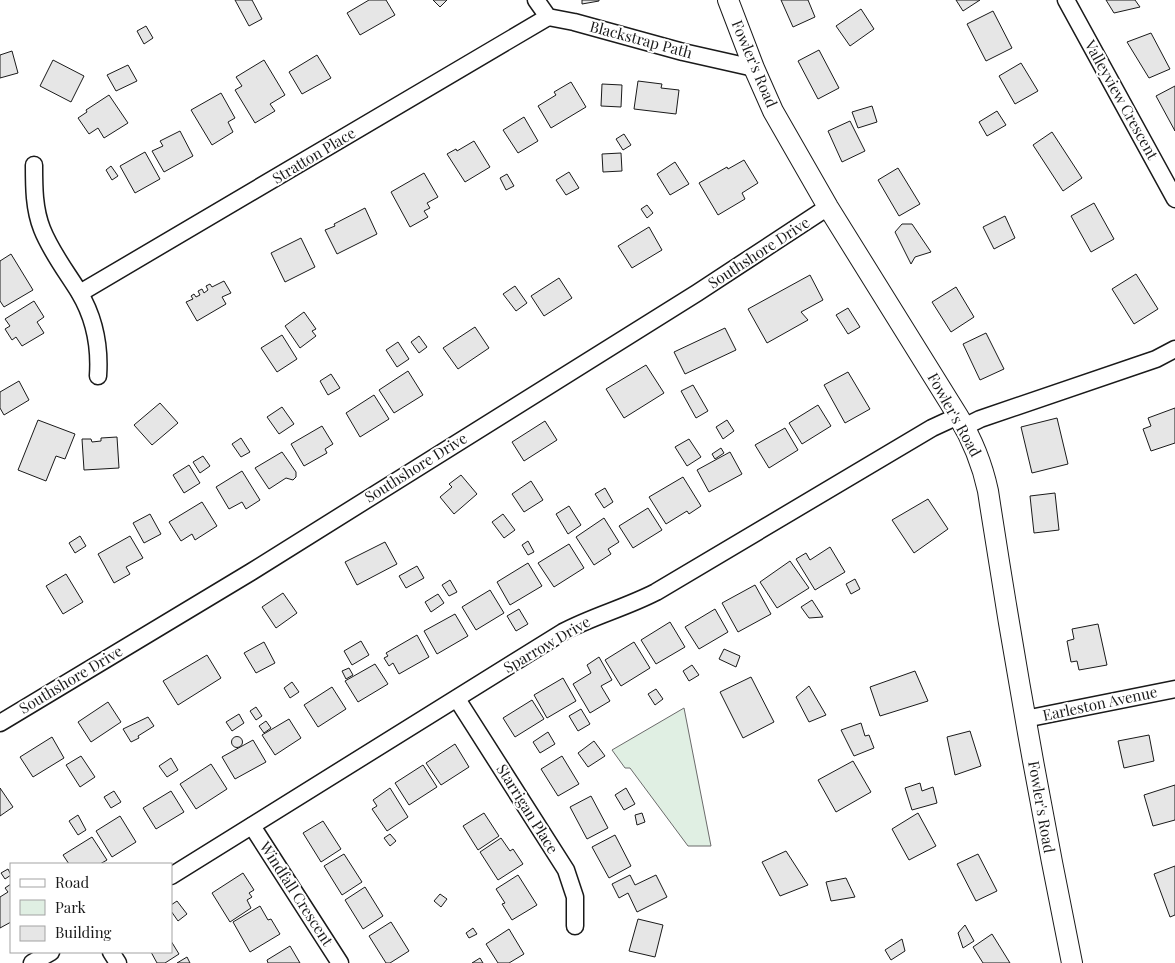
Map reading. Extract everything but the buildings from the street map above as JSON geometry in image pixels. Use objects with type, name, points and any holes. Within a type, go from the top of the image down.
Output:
[{"type":"street","points":[[536,0],[548,17]]},
{"type":"street","name":"Fowler's Road","points":[[728,0],[754,68],[774,111],[828,207],[961,421],[981,463],[988,490],[1025,720],[1072,963]]},
{"type":"street","name":"Valleyview Crescent","points":[[1066,0],[1175,199]]},
{"type":"street","name":"Blackstrap Path","points":[[548,17],[574,22],[683,52],[754,68]]},
{"type":"street","name":"Stratton Place","points":[[80,293],[548,17]]},
{"type":"street","points":[[34,165],[35,197],[42,228],[50,246],[80,293],[96,333],[98,376]]},
{"type":"street","name":"Southshore Drive","points":[[0,723],[259,567],[697,293],[828,207]]},
{"type":"street","points":[[961,421],[980,419],[1156,358],[1175,349]]},
{"type":"street","name":"Sparrow Drive","points":[[172,875],[563,632],[592,618],[626,607],[656,592],[932,428],[961,421]]},
{"type":"street","name":"Earleston Avenue","points":[[1025,720],[1175,688]]},
{"type":"street","name":"Starrigan Place","points":[[457,698],[566,870],[575,897],[575,926]]},
{"type":"street","name":"Windfall Crescent","points":[[252,826],[340,963]]},
{"type":"street","points":[[32,963],[48,953]]},
{"type":"green space","points":[[684,708],[711,846],[688,846],[630,768],[625,768],[612,750]]}]
